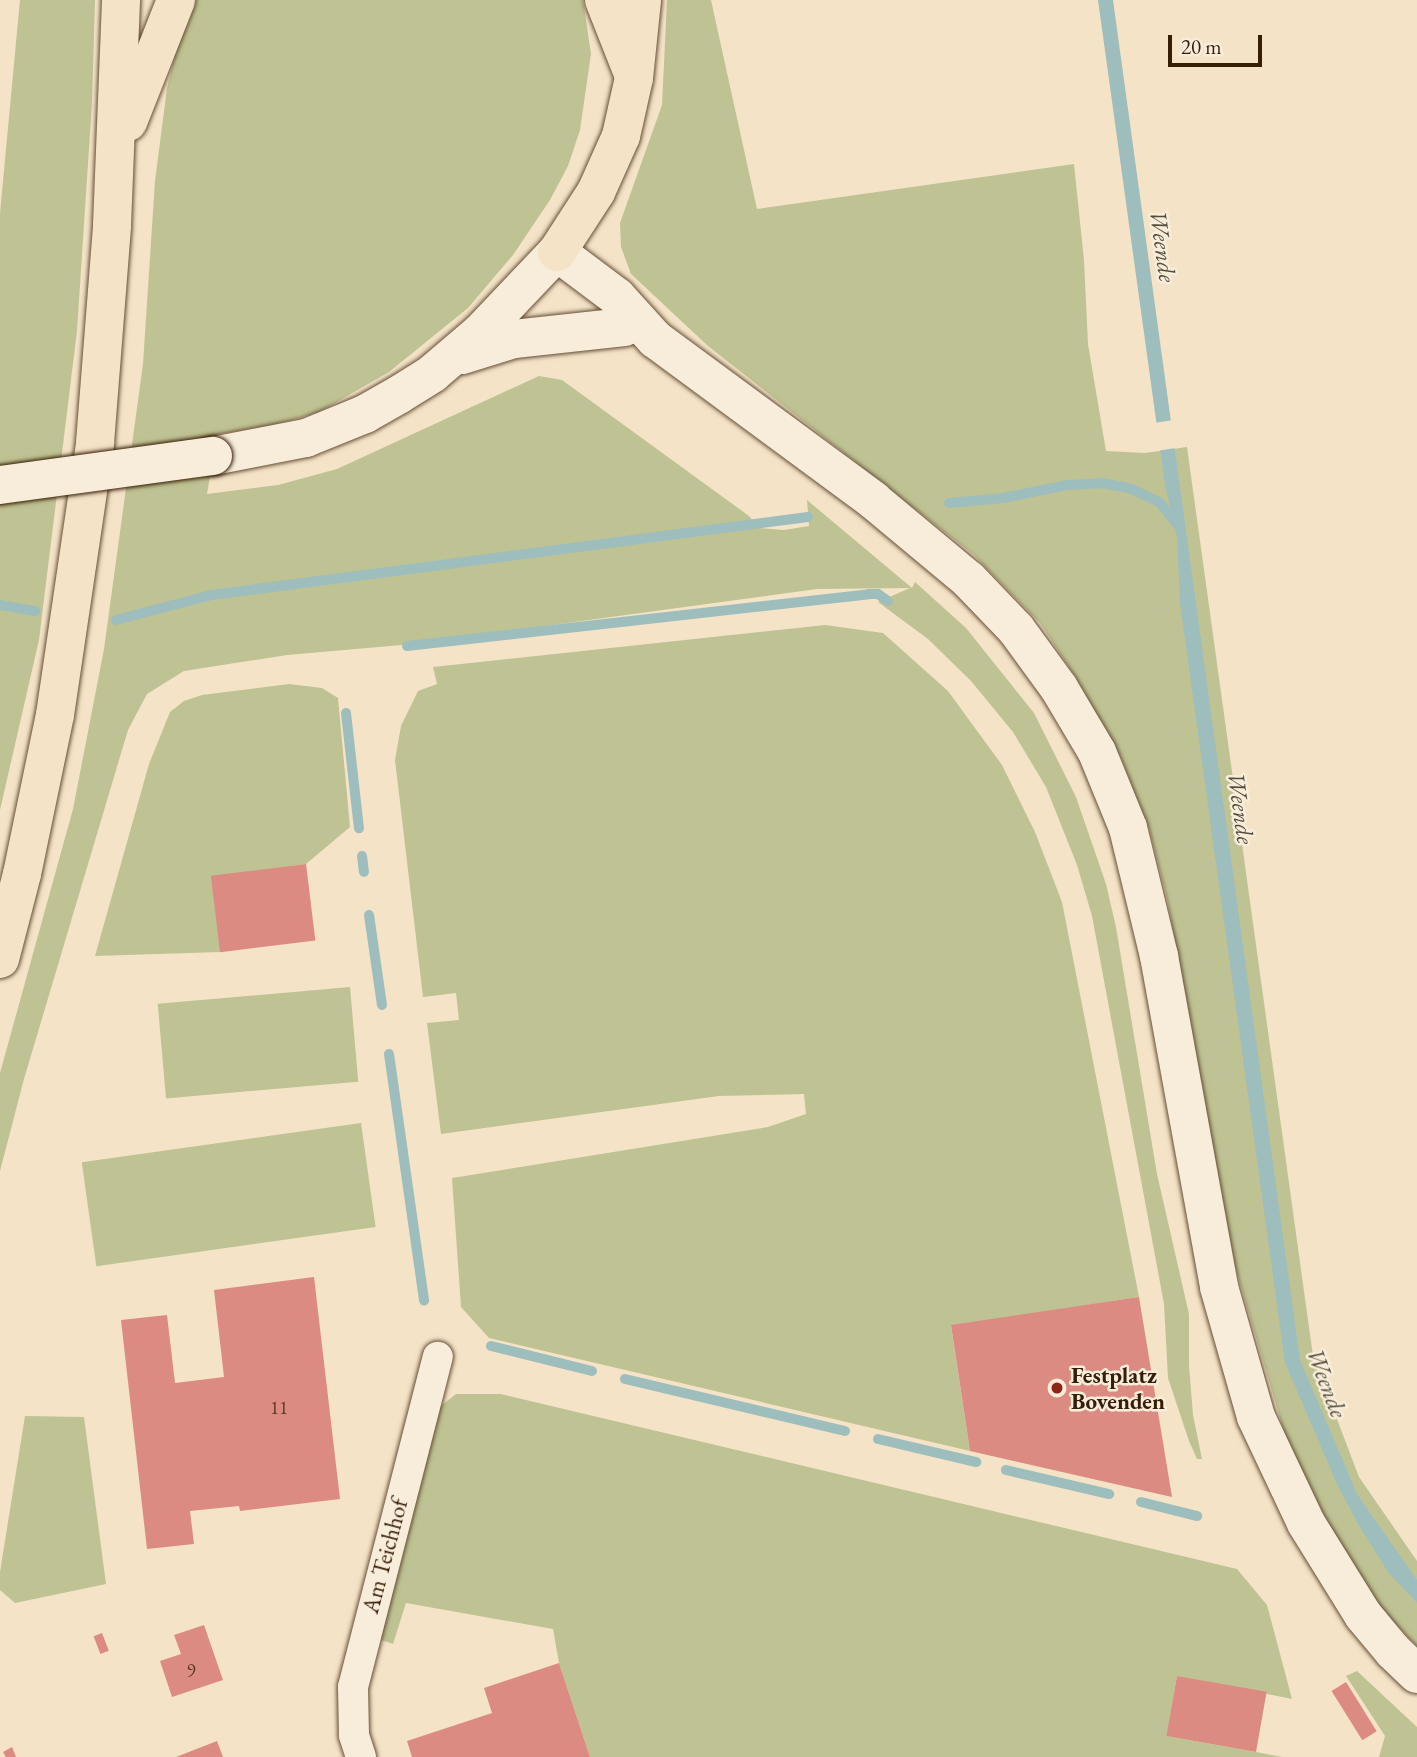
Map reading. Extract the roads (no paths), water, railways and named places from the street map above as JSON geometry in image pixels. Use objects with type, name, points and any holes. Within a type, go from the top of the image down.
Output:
[{"type":"highway","points":[[0,959],[22,874],[78,576],[103,366],[116,153],[121,0]]},
{"type":"highway","points":[[116,153],[176,0]]},
{"type":"highway","points":[[604,0],[634,78]]},
{"type":"highway","points":[[552,258],[596,192],[621,136],[634,78],[642,0]]},
{"type":"main road","points":[[0,485],[285,444],[345,423],[400,394],[450,359],[504,310],[552,258],[617,298],[640,333],[873,500],[969,580],[1016,629],[1059,688],[1097,752],[1128,828],[1145,889],[1219,1287],[1256,1417],[1313,1535],[1363,1615],[1417,1674]]},
{"type":"main road","points":[[450,359],[514,339],[640,333]]},
{"type":"street","name":"Am Teichhof","points":[[361,1757],[354,1735],[353,1687],[438,1357]]},
{"type":"water","points":[[1098,0],[1113,0],[1300,1360],[1357,1494],[1417,1580],[1417,1603],[1388,1572],[1358,1524],[1337,1484],[1285,1363],[1180,603],[1177,538],[1165,485]]},
{"type":"waterway","points":[[949,503],[1003,498],[1067,485],[1102,483],[1132,489],[1159,502],[1179,527]]},
{"type":"waterway","points":[[116,620],[211,595],[808,517]]},
{"type":"waterway","points":[[407,646],[869,594],[878,594],[888,601]]},
{"type":"waterway","points":[[0,605],[35,611]]},
{"type":"waterway","points":[[346,713],[359,828]]},
{"type":"waterway","points":[[362,856],[364,872]]},
{"type":"waterway","points":[[369,915],[382,1005]]},
{"type":"waterway","points":[[389,1054],[424,1301]]},
{"type":"waterway","points":[[491,1346],[592,1371]]},
{"type":"waterway","points":[[625,1379],[845,1431]]},
{"type":"waterway","points":[[878,1439],[976,1462]]},
{"type":"waterway","points":[[1006,1470],[1109,1494]]},
{"type":"waterway","points":[[1141,1502],[1197,1516]]},
{"type":"place","name":"Festplatz Bovenden","points":[[1057,1388]]},
{"type":"water label","name":"Weende","points":[[1163,246]]},
{"type":"water label","name":"Weende","points":[[1241,808]]},
{"type":"water label","name":"Weende","points":[[1327,1383]]}]
